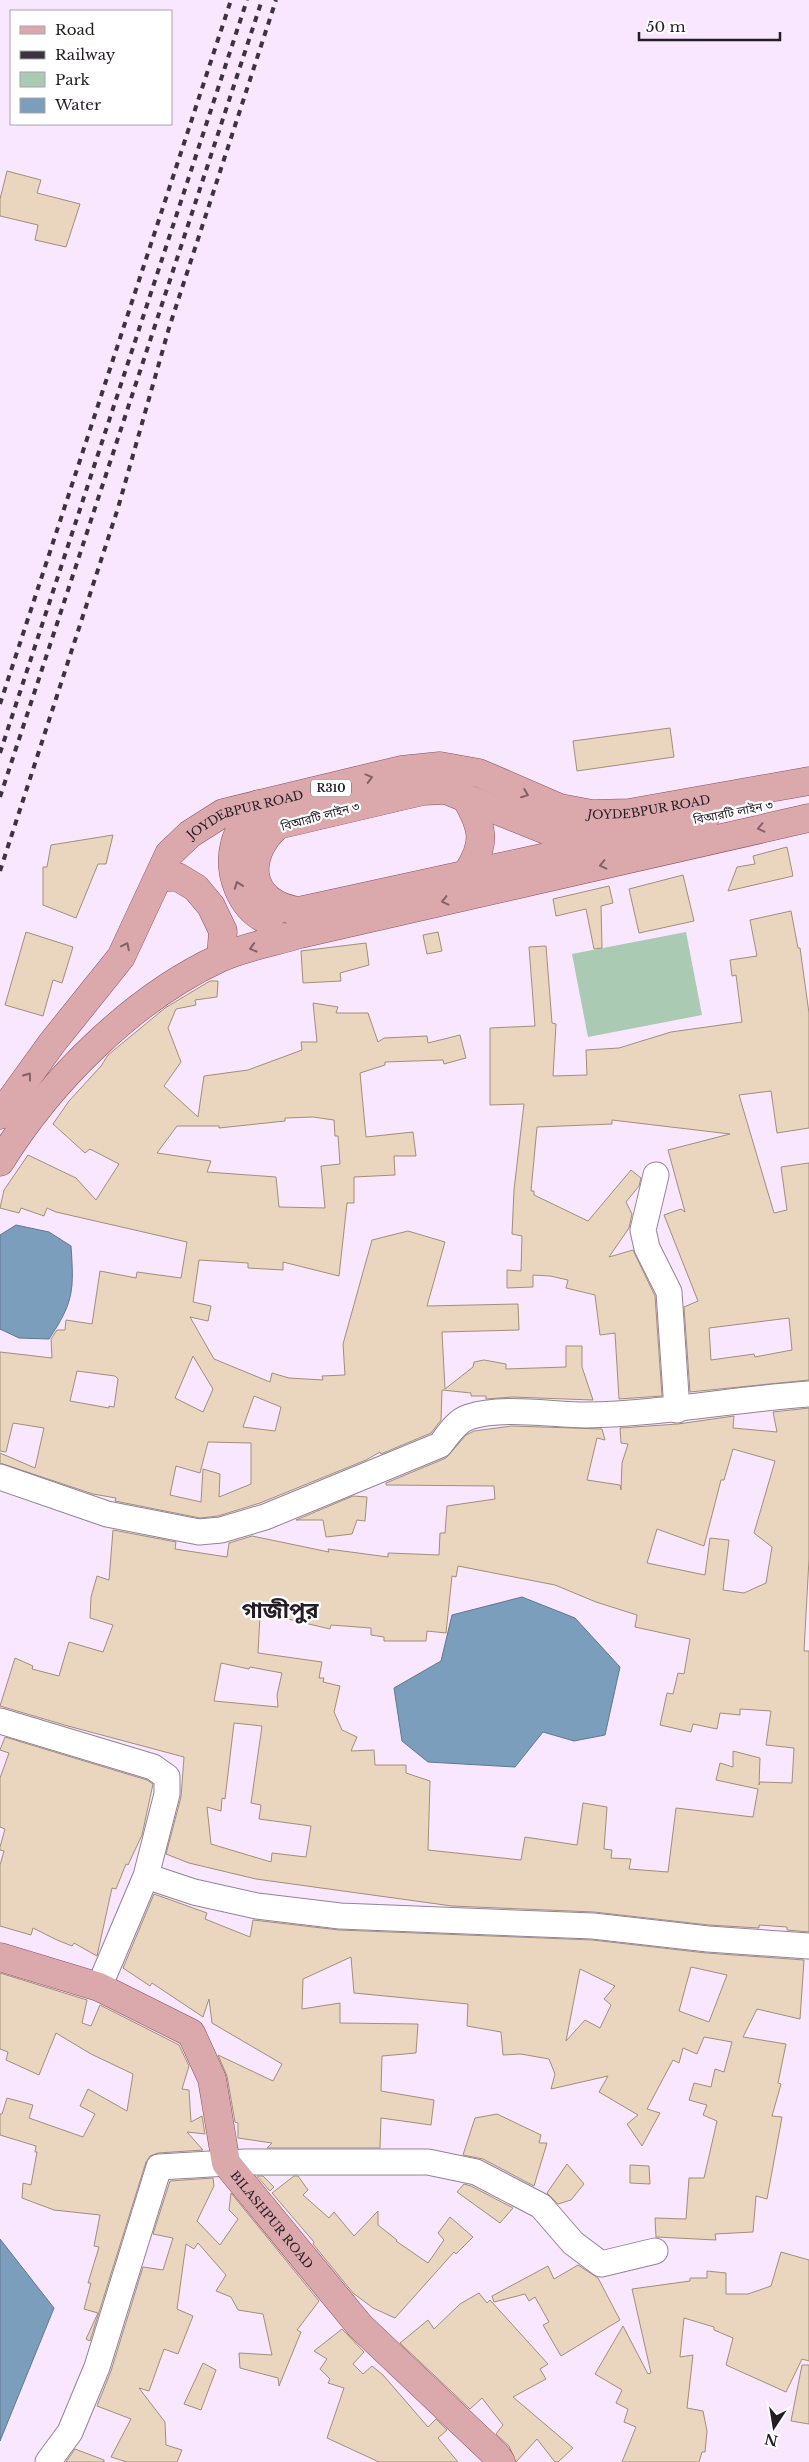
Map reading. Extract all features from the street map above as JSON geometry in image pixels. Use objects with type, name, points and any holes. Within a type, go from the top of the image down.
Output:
[{"type":"main road","name":"JOYDEBPUR ROAD","points":[[0,1115],[52,1043],[121,957],[160,877],[169,854],[190,834],[223,813],[400,770],[440,766],[479,773],[560,808],[592,814],[629,813],[809,781]]},
{"type":"main road","name":"বিআরটি লাইন ৩","points":[[599,840],[556,834],[446,790],[423,791],[278,825],[265,836],[256,857],[255,878],[264,898],[282,909],[299,911],[560,854],[599,840],[809,797]]},
{"type":"main road","points":[[466,798],[474,813],[482,840],[478,858],[467,873]]},
{"type":"main road","points":[[259,804],[240,828],[234,844],[232,866],[237,886],[247,905],[260,918],[300,934]]},
{"type":"main road","points":[[0,1162],[15,1138],[86,1052],[157,994],[221,957],[300,934],[809,818]]},
{"type":"main road","points":[[160,877],[178,877],[196,888],[212,906],[223,932],[221,957]]},
{"type":"main road","name":"BILASHPUR ROAD","points":[[0,1957],[99,1987],[192,2033],[212,2079],[226,2163],[360,2326],[500,2460]]},
{"type":"street","points":[[656,1175],[643,1230],[647,1248],[669,1292],[677,1410]]},
{"type":"street","points":[[0,1477],[107,1514],[199,1532],[265,1517],[440,1445],[454,1426],[469,1417],[540,1412],[586,1415],[677,1410],[809,1394]]},
{"type":"street","points":[[0,1721],[153,1768],[168,1777],[167,1794],[146,1876],[99,1987]]},
{"type":"street","points":[[146,1876],[194,1892],[257,1906],[340,1916],[593,1926],[708,1939],[809,1946]]},
{"type":"street","points":[[48,2462],[70,2432],[97,2367],[159,2167],[226,2163],[428,2162],[476,2172],[542,2206],[573,2243],[601,2264],[655,2251]]},
{"type":"green space","points":[[686,932],[702,1015],[588,1037],[572,954]]},
{"type":"water","points":[[16,1225],[49,1232],[71,1246],[72,1285],[68,1305],[49,1339],[19,1338],[0,1329],[0,1235]]},
{"type":"water","points":[[522,1597],[575,1618],[620,1667],[605,1735],[574,1741],[543,1732],[515,1767],[428,1762],[402,1741],[394,1688],[441,1661],[452,1615]]},
{"type":"water","points":[[0,2239],[54,2308],[0,2441]]},
{"type":"building","points":[[7,171],[41,180],[37,193],[80,204],[66,247],[35,240],[38,225],[0,216],[0,199]]},
{"type":"building","points":[[670,728],[674,757],[577,771],[573,741]]},
{"type":"building","points":[[113,835],[106,864],[98,864],[76,918],[43,905],[43,867],[47,867],[51,845]]},
{"type":"building","points":[[787,847],[793,876],[728,891],[737,867],[755,864],[753,856]]},
{"type":"building","points":[[683,875],[694,921],[639,933],[629,889]]},
{"type":"building","points":[[609,886],[613,903],[601,906],[602,948],[594,949],[586,909],[556,916],[553,899]]},
{"type":"building","points":[[791,911],[798,948],[800,948],[809,1013],[809,1128],[777,1133],[771,1091],[739,1095],[774,1213],[787,1210],[781,1167],[809,1163],[809,1380],[690,1392],[684,1307],[698,1301],[664,1215],[681,1209],[685,1212],[668,1150],[730,1134],[612,1120],[612,1124],[537,1127],[531,1191],[534,1191],[534,1195],[588,1221],[631,1170],[641,1178],[639,1186],[626,1202],[632,1214],[629,1228],[609,1257],[633,1250],[655,1296],[662,1396],[619,1399],[615,1333],[600,1335],[595,1295],[566,1288],[568,1280],[550,1276],[533,1275],[533,1287],[507,1288],[507,1270],[521,1271],[522,1236],[512,1234],[514,1190],[524,1104],[490,1105],[490,1028],[535,1026],[529,947],[546,946],[552,1023],[556,1024],[553,1076],[587,1075],[586,1050],[619,1048],[671,1032],[742,1022],[736,975],[732,976],[730,960],[757,956],[750,920]],"holes":[[[789,1318],[792,1350],[755,1357],[754,1354],[711,1360],[709,1328]]]},
{"type":"building","points":[[26,932],[73,947],[62,983],[53,980],[43,1016],[5,1005]]},
{"type":"building","points":[[438,932],[442,951],[427,954],[423,935]]},
{"type":"building","points":[[366,943],[369,965],[340,973],[341,981],[303,983],[301,951]]},
{"type":"building","points":[[210,981],[218,981],[217,997],[195,1000],[196,1005],[176,1009],[168,1028],[181,1062],[164,1086],[198,1117],[204,1076],[248,1070],[302,1050],[301,1042],[317,1042],[313,1003],[338,1007],[336,1013],[368,1013],[378,1042],[384,1038],[427,1036],[428,1043],[460,1035],[466,1058],[444,1064],[443,1060],[385,1062],[385,1065],[360,1073],[366,1137],[413,1132],[416,1156],[394,1156],[395,1175],[354,1177],[354,1203],[347,1203],[339,1276],[283,1262],[283,1270],[248,1268],[248,1263],[199,1260],[193,1302],[211,1306],[208,1321],[190,1317],[214,1359],[270,1382],[272,1373],[289,1378],[323,1380],[322,1376],[345,1375],[343,1344],[372,1240],[408,1231],[445,1242],[427,1306],[518,1304],[519,1330],[442,1332],[445,1389],[473,1367],[474,1362],[484,1360],[506,1364],[506,1369],[566,1367],[566,1346],[582,1346],[582,1367],[593,1400],[512,1397],[486,1399],[486,1396],[471,1396],[471,1393],[442,1390],[441,1420],[431,1433],[381,1454],[380,1452],[366,1460],[260,1503],[218,1516],[200,1518],[115,1501],[116,1498],[93,1494],[0,1463],[0,1453],[35,1468],[44,1428],[13,1423],[6,1452],[0,1451],[0,1352],[52,1358],[51,1339],[57,1330],[65,1330],[66,1320],[92,1324],[100,1271],[136,1278],[137,1272],[181,1278],[187,1242],[56,1212],[47,1208],[44,1216],[21,1208],[19,1213],[0,1208],[4,1190],[28,1155],[76,1178],[96,1200],[119,1164],[90,1149],[85,1153],[53,1124],[69,1101],[101,1066],[108,1055],[165,1008]],"holes":[[[313,1117],[334,1120],[335,1136],[338,1136],[340,1164],[321,1166],[325,1208],[279,1207],[276,1177],[207,1172],[211,1161],[157,1153],[177,1126],[219,1126],[219,1128],[285,1121],[285,1118]],[[193,1356],[213,1389],[203,1412],[175,1398]],[[77,1371],[115,1376],[118,1379],[114,1407],[109,1406],[109,1408],[70,1401]],[[254,1396],[281,1407],[275,1431],[243,1427]],[[208,1442],[251,1443],[251,1484],[219,1497],[220,1474],[203,1469],[201,1502],[170,1495],[176,1466],[200,1473]]]},
{"type":"building","points":[[809,1408],[809,1559],[804,1651],[809,1651],[809,1932],[787,1930],[787,1927],[759,1925],[759,1928],[709,1925],[594,1912],[452,1906],[256,1879],[189,1863],[166,1854],[181,1797],[184,1757],[0,1706],[15,1658],[33,1666],[32,1669],[59,1676],[69,1642],[103,1652],[113,1625],[90,1618],[91,1597],[97,1576],[109,1580],[113,1530],[176,1542],[175,1549],[227,1557],[229,1543],[252,1536],[329,1552],[328,1549],[388,1557],[388,1553],[439,1555],[440,1533],[445,1533],[447,1506],[495,1499],[494,1486],[386,1485],[386,1483],[446,1458],[466,1435],[474,1431],[512,1426],[602,1429],[605,1440],[597,1438],[587,1480],[620,1485],[621,1490],[622,1463],[628,1444],[621,1443],[620,1428],[678,1424],[734,1416],[733,1428],[777,1432],[773,1412]],"holes":[[[733,1449],[775,1461],[754,1533],[772,1547],[766,1583],[744,1593],[723,1590],[729,1540],[710,1538],[705,1575],[647,1563],[657,1529],[704,1546],[721,1480],[724,1480]],[[458,1566],[555,1585],[596,1602],[637,1615],[635,1627],[690,1639],[684,1674],[678,1673],[673,1694],[667,1693],[660,1725],[691,1732],[693,1724],[717,1729],[720,1713],[740,1715],[740,1709],[771,1711],[766,1745],[794,1748],[792,1783],[760,1782],[759,1785],[760,1758],[733,1751],[733,1767],[720,1763],[716,1780],[758,1789],[753,1817],[676,1808],[668,1872],[629,1869],[631,1859],[611,1858],[612,1850],[604,1849],[607,1807],[583,1803],[577,1845],[525,1837],[521,1860],[428,1850],[430,1781],[406,1773],[406,1765],[375,1765],[374,1750],[351,1751],[357,1737],[342,1730],[334,1712],[340,1686],[323,1682],[324,1678],[319,1678],[322,1662],[258,1653],[260,1615],[266,1617],[267,1614],[330,1629],[331,1625],[371,1628],[371,1635],[384,1637],[384,1641],[426,1641],[427,1631],[446,1633],[452,1576],[456,1577]],[[221,1663],[282,1673],[277,1695],[278,1707],[214,1701]],[[234,1723],[262,1726],[251,1803],[261,1805],[259,1819],[311,1826],[306,1857],[272,1853],[271,1862],[211,1844],[207,1807],[221,1811],[222,1798],[225,1799]]]},
{"type":"building","points":[[353,1496],[367,1497],[365,1521],[357,1520],[352,1534],[326,1537],[323,1520],[296,1520]]},
{"type":"building","points":[[5,1737],[147,1780],[153,1784],[142,1835],[128,1865],[126,1864],[116,1889],[112,1888],[97,1956],[74,1943],[72,1946],[33,1928],[31,1935],[0,1926],[0,1865],[4,1851],[0,1850],[0,1847],[5,1829],[0,1827],[0,1778],[9,1753],[0,1750]]},
{"type":"building","points":[[154,1894],[207,1913],[205,1919],[250,1937],[253,1920],[339,1930],[592,1940],[706,1953],[804,1960],[800,2019],[757,2009],[743,2037],[786,2044],[778,2083],[781,2084],[772,2116],[782,2117],[767,2199],[756,2196],[753,2232],[715,2234],[716,2240],[656,2237],[655,2218],[686,2219],[689,2178],[704,2178],[717,2121],[703,2115],[707,2105],[689,2100],[694,2083],[711,2087],[715,2069],[724,2072],[732,2042],[704,2037],[697,2054],[683,2048],[679,2063],[673,2060],[647,2109],[660,2113],[642,2146],[627,2124],[638,2115],[599,2092],[608,2076],[551,2089],[555,2074],[549,2059],[521,2054],[503,2055],[501,2032],[467,2026],[468,2004],[354,1993],[351,1957],[303,1979],[302,2009],[340,2003],[340,2023],[418,2024],[416,2053],[382,2056],[381,2091],[434,2100],[431,2125],[381,2118],[380,2148],[267,2148],[272,2143],[238,2138],[238,2123],[235,2122],[227,2076],[218,2055],[273,2081],[282,2064],[212,2023],[209,1999],[203,2017],[152,1983],[150,1986],[123,1968]],"holes":[[[691,1967],[727,1975],[709,2022],[679,2011]],[[580,1969],[615,1986],[604,1999],[611,2005],[600,2028],[585,2020],[566,2041]]]},
{"type":"building","points":[[0,1973],[87,2000],[82,2023],[91,2026],[100,2005],[179,2045],[189,2066],[182,2089],[189,2090],[191,2122],[202,2116],[205,2134],[187,2132],[203,2150],[158,2153],[150,2156],[146,2162],[90,2341],[86,2339],[98,2313],[84,2309],[91,2283],[88,2283],[99,2247],[94,2246],[100,2215],[54,2210],[22,2198],[23,2183],[31,2185],[37,2152],[35,2152],[36,2146],[0,2135],[0,2114],[2,2114],[7,2098],[33,2105],[29,2118],[83,2137],[95,2114],[80,2106],[88,2089],[127,2111],[133,2074],[91,2054],[56,2033],[39,2075],[6,2060],[8,2052],[0,2049]]},
{"type":"building","points":[[497,2114],[541,2135],[539,2143],[547,2143],[534,2186],[483,2159],[463,2155],[475,2118]]},
{"type":"building","points":[[567,2164],[584,2184],[571,2200],[558,2204],[547,2193]]},
{"type":"building","points":[[630,2165],[649,2166],[650,2184],[630,2183]]},
{"type":"building","points":[[257,2176],[263,2176],[274,2187],[270,2191]]},
{"type":"building","points":[[294,2176],[298,2176],[308,2190],[303,2195],[329,2218],[334,2212],[354,2236],[378,2211],[378,2225],[396,2241],[428,2263],[444,2240],[438,2233],[450,2217],[473,2237],[456,2254],[454,2252],[395,2318],[373,2308],[353,2293],[313,2244],[314,2242],[272,2193]]},
{"type":"building","points":[[213,2178],[214,2186],[197,2221],[220,2245],[238,2219],[229,2210],[231,2193],[319,2301],[297,2330],[301,2332],[279,2386],[278,2378],[240,2368],[239,2353],[272,2355],[263,2314],[238,2310],[231,2297],[216,2291],[226,2275],[198,2243],[194,2249],[186,2244],[177,2309],[193,2316],[178,2354],[164,2349],[149,2391],[139,2388],[165,2422],[166,2445],[182,2450],[177,2462],[127,2462],[111,2457],[131,2419],[97,2406],[111,2371],[143,2267],[163,2270],[173,2238],[153,2234],[170,2181]]},
{"type":"building","points":[[464,2184],[513,2208],[500,2223],[457,2192]]},
{"type":"building","points":[[781,2252],[809,2260],[809,2361],[802,2359],[786,2392],[726,2365],[733,2338],[714,2330],[714,2327],[684,2318],[680,2357],[693,2355],[687,2408],[703,2411],[707,2431],[705,2452],[702,2452],[699,2462],[622,2462],[636,2427],[624,2422],[628,2409],[616,2403],[622,2390],[595,2374],[623,2326],[648,2374],[651,2373],[632,2289],[690,2281],[690,2278],[707,2278],[707,2271],[726,2273],[726,2294],[748,2294],[771,2286]]},
{"type":"building","points":[[578,2265],[598,2278],[620,2320],[561,2356],[543,2325],[549,2322],[535,2297],[529,2301],[525,2294],[494,2302],[492,2296],[548,2266],[554,2279]]},
{"type":"building","points":[[479,2293],[487,2303],[490,2300],[548,2364],[540,2369],[546,2379],[513,2397],[573,2448],[558,2462],[555,2462],[537,2439],[516,2462],[509,2446],[496,2434],[503,2425],[482,2398],[470,2409],[400,2343],[428,2320],[434,2329],[460,2304]]},
{"type":"building","points":[[342,2329],[364,2352],[353,2364],[363,2374],[372,2366],[383,2375],[428,2427],[436,2419],[447,2430],[438,2438],[458,2462],[379,2462],[327,2438],[344,2388],[328,2383],[330,2379],[320,2369],[327,2359],[314,2351]]},
{"type":"building","points":[[203,2363],[216,2370],[201,2410],[184,2404]]},
{"type":"building","points":[[802,2365],[809,2365],[809,2424],[791,2421]]},
{"type":"building","points":[[75,2449],[104,2460],[104,2462],[66,2462]]},
{"type":"railway","points":[[0,704],[231,0]]},
{"type":"railway","points":[[0,753],[247,0]]},
{"type":"railway","points":[[0,797],[262,0]]},
{"type":"railway","points":[[0,871],[118,508],[169,328],[276,0]]},
{"type":"district","name":"গাজীপুর","points":[[280,1610]]}]
